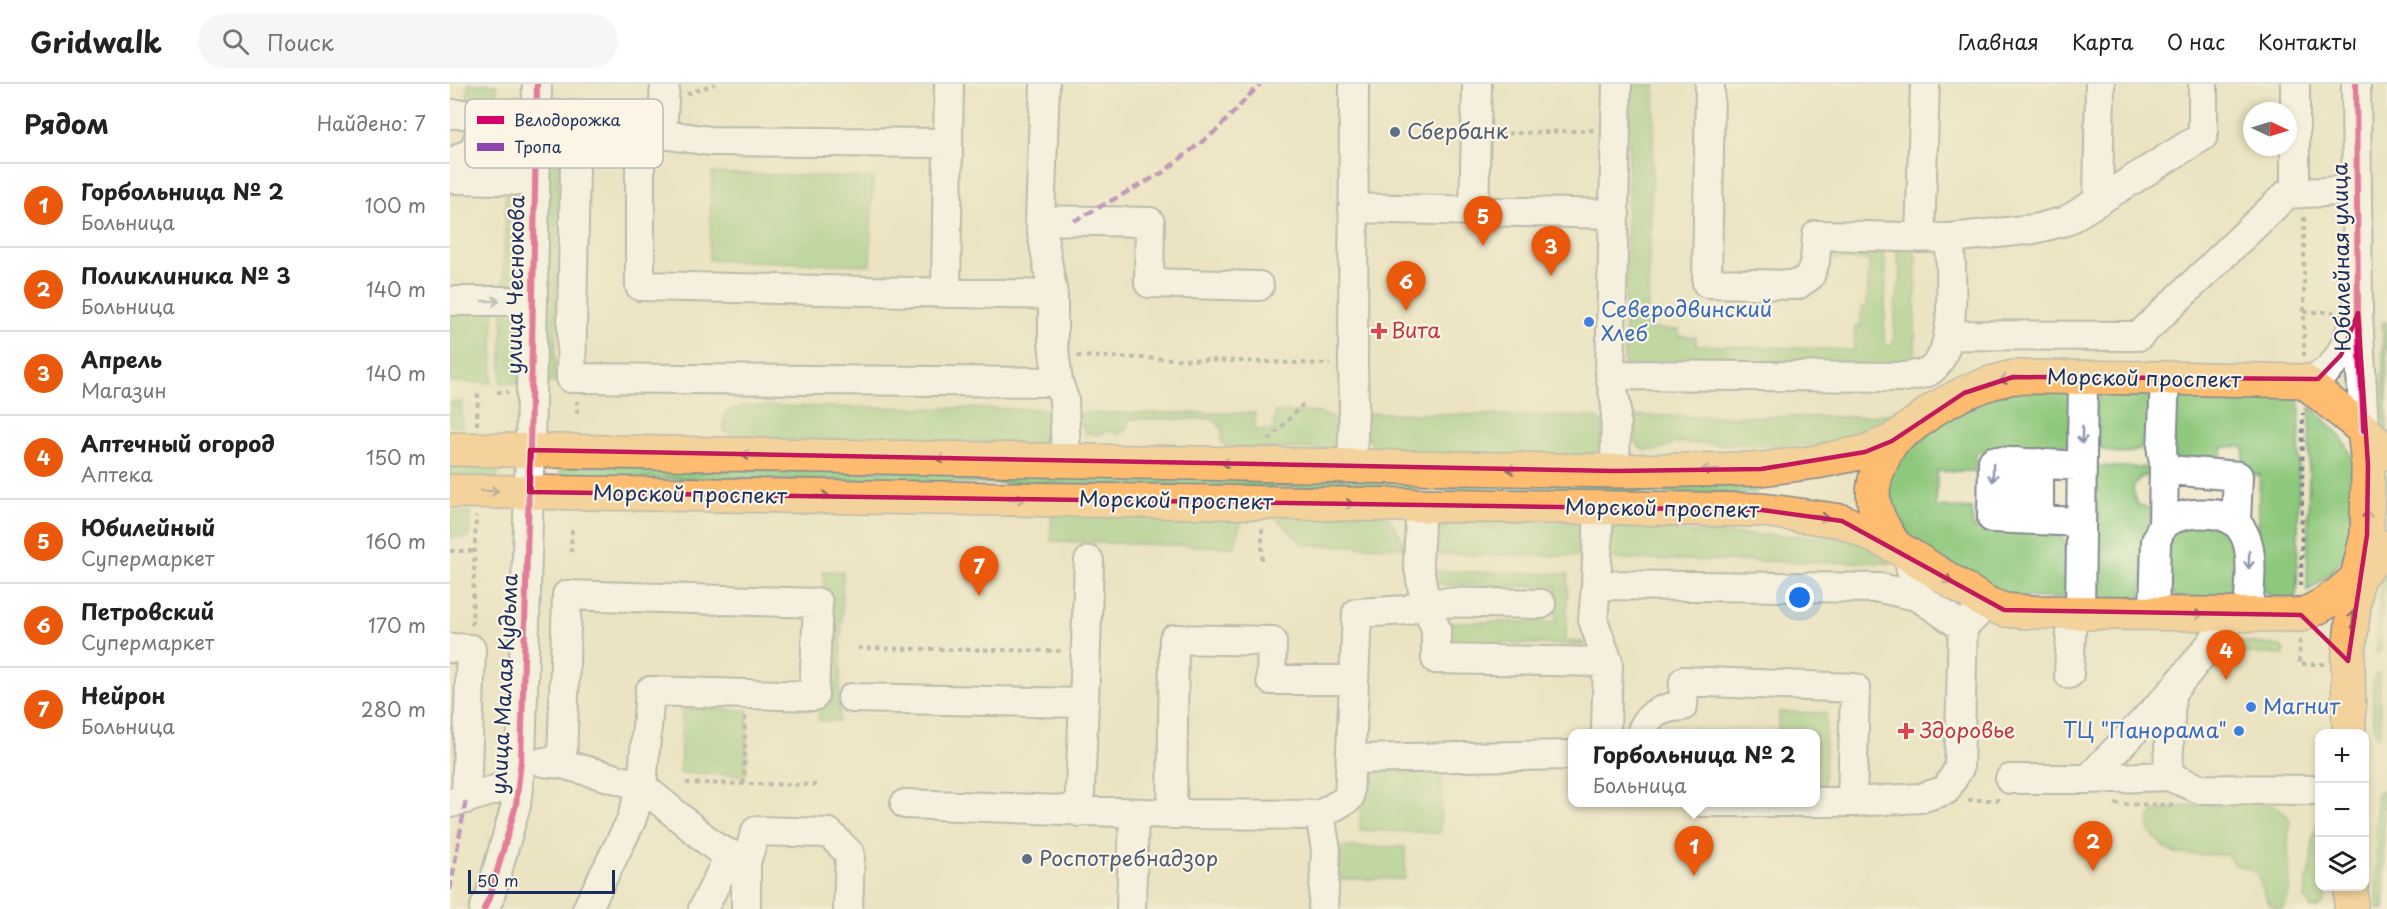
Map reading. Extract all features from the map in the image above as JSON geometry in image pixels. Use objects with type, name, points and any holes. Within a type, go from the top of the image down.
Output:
[{"type":"main road","name":"Морской проспект","points":[[450,449],[1615,471],[1761,469],[1865,452],[1892,441],[1949,400],[1990,382],[2013,377],[2165,378],[2304,384]]},
{"type":"main road","points":[[2304,384],[2364,430],[2387,453]]},
{"type":"main road","name":"Юбилейная улица","points":[[2348,729],[2338,662],[2367,535],[2368,465],[2364,430]]},
{"type":"main road","name":"Морской проспект","points":[[1892,441],[1880,462],[1873,486],[1874,508],[1878,520],[1902,551]]},
{"type":"main road","points":[[1761,469],[1770,479],[1770,496],[1762,510]]},
{"type":"main road","name":"Морской проспект","points":[[450,491],[1762,510],[1842,521],[1902,551],[1988,604],[2027,612],[2241,615],[2318,609],[2357,577],[2387,547]]},
{"type":"main road","points":[[2301,612],[2331,641],[2338,662]]},
{"type":"main road","points":[[2351,891],[2351,909]]},
{"type":"street","name":"улица Чеснокова","points":[[537,84],[537,99]]},
{"type":"street","points":[[660,99],[665,84]]},
{"type":"street","points":[[946,293],[949,84]]},
{"type":"street","points":[[1045,84],[1040,220],[1053,295],[1057,369],[1064,399],[1066,461]]},
{"type":"street","points":[[1352,465],[1354,84]]},
{"type":"street","points":[[1474,211],[1476,84]]},
{"type":"street","points":[[1615,471],[1616,405],[1610,375],[1617,84]]},
{"type":"street","points":[[1710,84],[1707,283],[1797,285],[1810,276],[1815,261],[1817,235],[1950,238],[2034,229],[2066,221],[2203,136],[2203,84]]},
{"type":"street","points":[[1920,238],[1925,84]]},
{"type":"street","points":[[2098,201],[2100,84]]},
{"type":"street","points":[[2295,84],[2299,193]]},
{"type":"street","name":"Юбилейная улица","points":[[2356,84],[2357,190],[2348,313],[2364,430]]},
{"type":"street","points":[[450,114],[465,115]]},
{"type":"street","points":[[663,131],[710,141],[948,143]]},
{"type":"street","points":[[453,172],[465,159]]},
{"type":"street","name":"улица Чеснокова","points":[[529,492],[535,168]]},
{"type":"street","points":[[575,168],[571,378],[1057,369]]},
{"type":"street","points":[[648,168],[640,286],[1053,295]]},
{"type":"street","points":[[453,172],[535,181]]},
{"type":"street","points":[[1950,335],[2139,336],[2288,194],[2357,190]]},
{"type":"street","points":[[1353,208],[1615,214]]},
{"type":"street","points":[[1040,220],[1150,222],[1149,283],[1259,285]]},
{"type":"street","points":[[1610,375],[1906,377],[1928,372],[1943,357],[1950,335],[1950,238]]},
{"type":"street","points":[[450,301],[532,301]]},
{"type":"street","points":[[2304,384],[2318,379],[2341,355],[2348,313]]},
{"type":"street","points":[[2069,674],[2076,613],[2081,522],[2083,377]]},
{"type":"street","points":[[2154,614],[2156,541],[2163,524],[2164,463],[2162,452],[2165,378]]},
{"type":"street","points":[[2081,466],[1993,461],[1992,518],[2081,522]]},
{"type":"street","points":[[2028,463],[2028,520]]},
{"type":"street","points":[[2164,463],[2169,470],[2211,474],[2217,516]]},
{"type":"street","name":"улица Малая Кудьма","points":[[484,909],[505,848],[519,789],[529,492]]},
{"type":"street","points":[[1421,505],[1418,562],[1425,602],[1436,629],[1436,659],[1608,662]]},
{"type":"street","points":[[1599,507],[1593,620],[1608,662],[1604,729]]},
{"type":"street","points":[[2088,779],[2171,693],[2241,615],[2249,547],[2244,531],[2217,516],[2184,514],[2163,524]]},
{"type":"street","points":[[1902,551],[1917,596]]},
{"type":"street","points":[[1079,812],[1089,561]]},
{"type":"street","points":[[1596,585],[1880,588],[1917,596],[1963,627]]},
{"type":"street","points":[[562,764],[567,595],[818,603],[814,696],[650,691],[642,786],[631,821],[587,909]]},
{"type":"street","points":[[905,804],[1079,812],[1320,815],[1349,798],[1357,614],[1407,610],[1425,602],[1541,604]]},
{"type":"street","points":[[1820,802],[1921,798],[1946,790],[1959,768],[1963,627],[1988,604]]},
{"type":"street","points":[[1172,814],[1174,639],[1272,641],[1271,680],[1354,680]]},
{"type":"street","points":[[461,648],[458,801],[498,789],[519,789]]},
{"type":"street","points":[[1643,729],[1651,715],[1668,707],[1683,706],[1684,681],[1855,688],[1852,802]]},
{"type":"street","points":[[2168,776],[2171,693]]},
{"type":"street","points":[[852,698],[1083,703]]},
{"type":"street","points":[[1351,759],[1568,755]]},
{"type":"street","points":[[521,760],[562,764],[642,786],[715,847],[738,858]]},
{"type":"street","points":[[2010,779],[2168,776],[2200,789],[2315,790]]},
{"type":"street","points":[[1131,909],[1134,813]]},
{"type":"street","points":[[1320,815],[1326,850],[1323,909]]},
{"type":"street","points":[[703,909],[756,831],[829,833],[849,854],[848,909]]},
{"type":"street","points":[[738,858],[746,909]]},
{"type":"path","points":[[2299,193],[2304,312],[2300,664],[2338,662]]},
{"type":"path","points":[[2304,312],[2348,313]]},
{"type":"path","points":[[1057,369],[1353,365]]},
{"type":"path","points":[[477,428],[478,392]]},
{"type":"path","points":[[1264,444],[1306,401]]},
{"type":"path","points":[[461,648],[475,551],[476,515]]},
{"type":"path","points":[[1262,560],[1263,519]]},
{"type":"path","points":[[571,552],[572,529]]},
{"type":"path","points":[[450,550],[475,551]]},
{"type":"path","points":[[858,648],[1073,651]]},
{"type":"path","points":[[744,784],[746,693]]},
{"type":"path","points":[[686,783],[818,785]]},
{"type":"highlighted area","points":[[2358,313],[2368,465],[2367,535],[2348,661],[2301,615],[2004,610],[1842,521],[1762,510],[529,492],[530,450],[1615,471],[1761,469],[1865,452],[1892,441],[1964,393],[2013,377],[2318,379],[2341,355]]},
{"type":"green space","points":[[468,84],[497,84],[496,99],[467,99]]},
{"type":"green space","points":[[1632,84],[1655,84],[1647,329],[1679,330],[1678,336],[1696,337],[1696,345],[1854,350],[1855,326],[1861,326],[1862,307],[1867,307],[1869,260],[1833,259],[1825,246],[1882,247],[1886,269],[1884,341],[1887,346],[1893,345],[1896,301],[1901,276],[1896,248],[1913,247],[1916,258],[1915,355],[1914,361],[1905,374],[1624,365],[1630,88]]},
{"type":"green space","points":[[507,168],[520,168],[507,175]]},
{"type":"green space","points":[[546,168],[558,168],[555,383],[543,382]]},
{"type":"green space","points":[[712,173],[873,178],[870,265],[709,260]]},
{"type":"green space","points":[[506,188],[525,196],[519,288],[503,292]]},
{"type":"green space","points":[[494,309],[492,383],[450,382],[450,312]]},
{"type":"green space","points":[[503,310],[516,314],[522,321],[524,383],[501,383]]},
{"type":"green space","points":[[2383,322],[2387,322],[2387,433],[2383,425]]},
{"type":"green space","points":[[2004,387],[2073,392],[2069,440],[2060,451],[2046,455],[1976,452],[1975,471],[1937,471],[1936,507],[1972,509],[1973,528],[2037,528],[2059,536],[2066,544],[2069,553],[2070,571],[2069,587],[2062,598],[2013,597],[1974,583],[1911,542],[1888,505],[1888,478],[1905,441]]},
{"type":"green space","points":[[2109,389],[2148,393],[2152,404],[2152,429],[2150,440],[2143,447],[2123,453],[2108,451],[2096,446],[2095,401]]},
{"type":"green space","points":[[2289,390],[2300,400],[2297,590],[2295,597],[2281,599],[2273,597],[2261,588],[2256,568],[2260,475],[2243,474],[2244,447],[2223,447],[2220,462],[2184,467],[2170,450],[2174,406],[2186,392]]},
{"type":"green space","points":[[450,402],[462,402],[462,426],[450,426]]},
{"type":"green space","points":[[743,406],[1045,409],[1056,413],[1054,443],[740,440],[724,430],[725,413]]},
{"type":"green space","points":[[2310,407],[2336,432],[2350,452],[2358,476],[2359,492],[2350,541],[2345,554],[2319,583],[2307,591]]},
{"type":"green space","points":[[1905,411],[1907,415],[1869,435],[1820,446],[1674,443],[1659,450],[1644,450],[1637,443],[1634,435],[1636,416],[1857,417]]},
{"type":"green space","points":[[1275,412],[1312,412],[1329,416],[1341,428],[1342,440],[1335,449],[1227,448],[1221,442],[1223,431],[1216,421],[1211,419],[1130,419],[1127,427],[1119,435],[1112,431],[1095,435],[1086,433],[1078,417],[1080,413],[1255,413],[1255,430],[1274,430]]},
{"type":"green space","points":[[1368,414],[1595,417],[1604,423],[1599,447],[1589,457],[1387,453],[1375,447],[1367,436],[1364,419]]},
{"type":"green space","points":[[450,465],[497,466],[497,478],[450,478]]},
{"type":"green space","points":[[562,465],[1755,485],[1757,490],[1754,494],[562,477],[560,473]]},
{"type":"green space","points":[[2093,466],[2153,468],[2153,473],[2141,477],[2133,487],[2136,503],[2151,508],[2141,598],[2103,598],[2092,586]]},
{"type":"green space","points":[[1052,505],[1244,511],[1234,547],[1051,541]]},
{"type":"green space","points":[[450,512],[470,512],[469,537],[450,537]]},
{"type":"green space","points":[[1271,512],[1383,513],[1396,528],[1403,547],[1303,545]]},
{"type":"green space","points":[[1643,521],[1679,532],[1850,538],[1888,557],[1891,563],[1604,559],[1612,524]]},
{"type":"green space","points":[[2208,521],[2236,540],[2237,585],[2223,599],[2178,598],[2164,581],[2172,532]]},
{"type":"green space","points":[[1442,522],[1586,522],[1583,554],[1574,556],[1432,554],[1434,529]]},
{"type":"green space","points":[[2387,562],[2387,586],[2383,590],[2381,651],[2376,654],[2380,580]]},
{"type":"green space","points":[[824,571],[843,572],[839,721],[819,721]]},
{"type":"green space","points":[[1427,571],[1568,574],[1566,641],[1585,642],[1584,645],[1453,642],[1450,640],[1444,622],[1556,622],[1556,586],[1444,585],[1435,581]]},
{"type":"green space","points":[[2239,641],[2280,646],[2284,650],[2284,655],[2228,652]]},
{"type":"green space","points":[[2379,673],[2381,730],[2378,737],[2373,726],[2373,681],[2375,674]]},
{"type":"green space","points":[[682,708],[748,710],[746,775],[680,773]]},
{"type":"green space","points":[[1779,712],[1826,713],[1824,797],[1820,797],[1820,729],[1778,729]]},
{"type":"green space","points":[[1362,770],[1442,772],[1440,833],[1360,830]]},
{"type":"green space","points":[[2379,791],[2383,792],[2384,909],[2377,909],[2376,797]]},
{"type":"green space","points":[[2237,802],[2270,805],[2281,810],[2288,817],[2290,823],[2289,886],[2286,903],[2282,909],[2276,908],[2268,901],[2255,873],[2233,863],[2228,855],[2178,854],[2166,849],[2149,832],[2149,819],[2155,811],[2203,804],[2230,807]]},
{"type":"green space","points":[[2315,831],[2315,891],[2328,891],[2324,902],[2318,908],[2311,908],[2305,898]]},
{"type":"green space","points":[[1336,847],[1405,847],[1405,879],[1336,879]]},
{"type":"marked path","points":[[1074,221],[1162,173],[1217,130],[1260,84]]},
{"type":"marked path","points":[[450,890],[466,799]]},
{"type":"cycle path","points":[[537,84],[537,99]]},
{"type":"cycle path","points":[[2356,84],[2358,313],[2364,430]]},
{"type":"cycle path","points":[[484,909],[490,896],[516,805],[521,760],[535,168]]},
{"type":"place","name":"Сбербанк","points":[[1395,132]]},
{"type":"place","name":"Юбилейный","points":[[1483,246]]},
{"type":"place","name":"Апрель","points":[[1551,276]]},
{"type":"place","name":"Петровский","points":[[1406,311]]},
{"type":"place","name":"Северодвинский Хлеб","points":[[1589,322]]},
{"type":"place","name":"Вита","points":[[1379,331]]},
{"type":"place","name":"Нейрон","points":[[979,596]]},
{"type":"place","name":"Аптечный огород","points":[[2226,680]]},
{"type":"place","name":"Магнит","points":[[2251,707]]},
{"type":"place","name":"Здоровье","points":[[1906,731]]},
{"type":"place","name":"ТЦ \"Панорама\"","points":[[2239,731]]},
{"type":"place","name":"Роспотребнадзор","points":[[1027,859]]},
{"type":"place","name":"Поликлиника № 3","points":[[2093,871]]},
{"type":"place","name":"Горбольница № 2","points":[[1694,876]]}]
